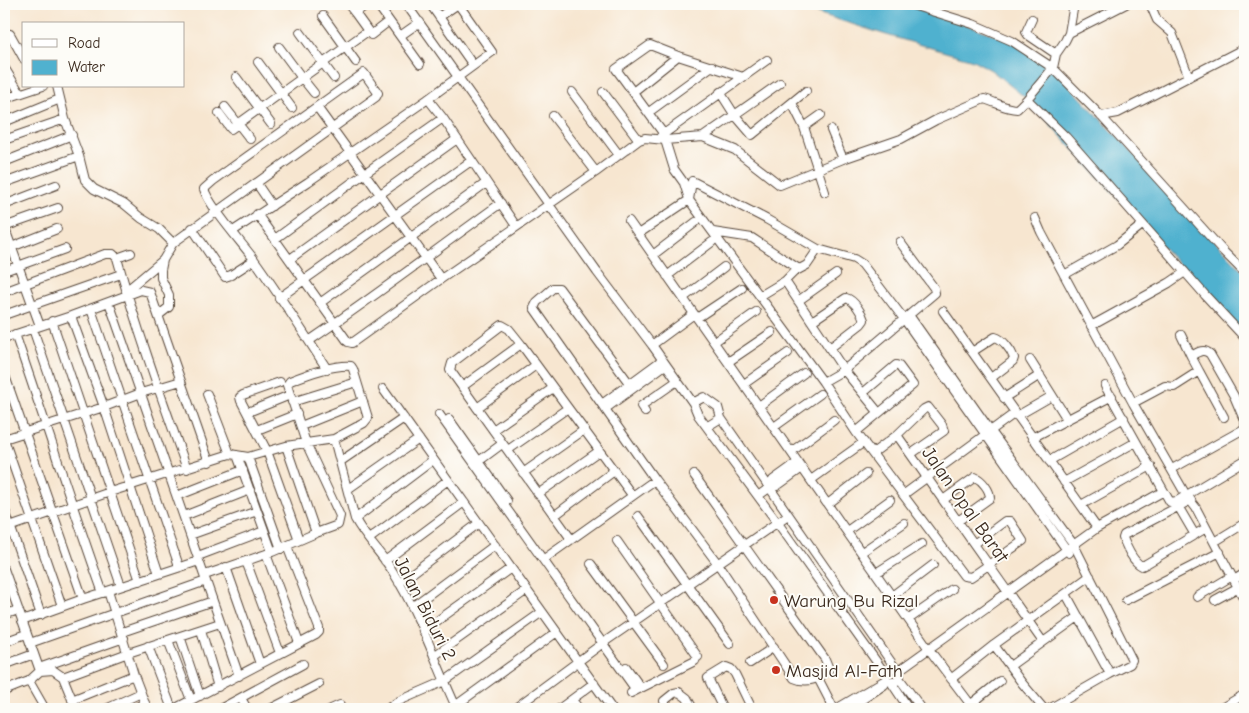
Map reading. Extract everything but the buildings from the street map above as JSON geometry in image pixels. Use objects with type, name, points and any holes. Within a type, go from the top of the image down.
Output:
[{"type":"street","points":[[348,4],[371,35],[389,21]]},
{"type":"street","points":[[355,13],[368,4]]},
{"type":"street","points":[[377,4],[420,64]]},
{"type":"street","points":[[406,4],[597,272],[652,344],[693,403],[698,415],[708,426],[777,522],[909,709]]},
{"type":"street","points":[[430,4],[473,65]]},
{"type":"street","points":[[233,231],[428,99],[458,75],[492,52],[458,4],[439,17]]},
{"type":"street","points":[[909,4],[973,24],[997,34],[1012,41],[1052,68],[1101,116],[1245,273]]},
{"type":"street","points":[[257,214],[348,342],[352,343],[639,140],[662,137],[703,137],[735,150],[780,185],[901,140],[936,120],[984,99],[1008,109],[1017,108],[1052,68],[1056,54],[1069,33],[1074,4]]},
{"type":"street","points":[[1069,33],[1126,4]]},
{"type":"street","points":[[1150,4],[1157,20],[1172,33],[1189,76]]},
{"type":"street","points":[[324,16],[356,62]]},
{"type":"street","points":[[1032,19],[1026,32],[1028,35],[1056,54]]},
{"type":"street","points":[[400,36],[420,22]]},
{"type":"street","points":[[218,113],[231,128],[368,31]]},
{"type":"street","points":[[300,32],[334,78]]},
{"type":"street","points":[[4,33],[10,34],[22,55]]},
{"type":"street","points":[[743,77],[650,45],[616,69],[649,112],[662,137],[674,169],[684,183],[689,200],[823,382],[856,432],[964,576],[971,577],[1023,541],[1013,524],[1005,521],[974,544]]},
{"type":"street","points":[[279,47],[314,93]]},
{"type":"street","points":[[1101,116],[1118,113],[1245,48]]},
{"type":"street","points":[[633,92],[678,56]]},
{"type":"street","points":[[662,137],[720,92],[766,60]]},
{"type":"street","points":[[258,62],[292,108]]},
{"type":"street","points":[[649,112],[712,66]]},
{"type":"street","points":[[4,67],[20,93]]},
{"type":"street","points":[[4,338],[91,309],[127,293],[163,260],[173,243],[192,228],[217,211],[257,184],[378,95],[364,74],[204,189],[217,211],[254,260],[327,369]]},
{"type":"street","points":[[236,77],[271,124]]},
{"type":"street","points":[[703,137],[780,83]]},
{"type":"street","points":[[4,99],[37,88]]},
{"type":"street","points":[[57,88],[65,119],[79,156],[85,180],[94,189],[124,204],[141,218],[159,229],[173,243]]},
{"type":"street","points":[[720,92],[734,114],[752,136],[806,91]]},
{"type":"street","points":[[572,92],[619,155]]},
{"type":"street","points":[[603,92],[639,140]]},
{"type":"street","points":[[1029,96],[1142,225],[1245,338]]},
{"type":"street","points":[[4,122],[60,99]]},
{"type":"street","points":[[428,99],[443,118],[516,226]]},
{"type":"street","points":[[792,103],[804,127],[825,192]]},
{"type":"street","points":[[225,107],[250,139]]},
{"type":"street","points":[[317,107],[440,279]]},
{"type":"street","points":[[1112,129],[1113,121],[1118,113]]},
{"type":"street","points":[[804,127],[821,115]]},
{"type":"street","points":[[553,116],[596,172]]},
{"type":"street","points":[[275,239],[443,118]]},
{"type":"street","points":[[4,140],[65,119]]},
{"type":"street","points":[[831,130],[843,160]]},
{"type":"street","points":[[4,162],[72,135]]},
{"type":"street","points":[[290,259],[457,139]]},
{"type":"street","points":[[4,182],[79,156]]},
{"type":"street","points":[[279,298],[471,161]]},
{"type":"street","points":[[638,234],[689,200],[692,180],[766,218],[818,249],[854,259],[862,264],[907,317],[987,433],[1090,576],[1132,660],[1130,664],[1049,709]]},
{"type":"street","points":[[320,303],[486,183]]},
{"type":"street","points":[[257,184],[272,206]]},
{"type":"street","points":[[4,205],[56,186]]},
{"type":"street","points":[[309,341],[501,203]]},
{"type":"street","points":[[58,208],[4,227],[7,248],[18,265],[26,284],[36,328],[63,419],[121,586]]},
{"type":"street","points":[[1035,218],[1133,403],[1220,552],[1245,601]]},
{"type":"street","points":[[629,221],[972,707],[1000,681]]},
{"type":"street","points":[[653,255],[696,222]]},
{"type":"street","points":[[1064,275],[1117,245],[1142,225]]},
{"type":"street","points":[[192,228],[225,277],[254,260]]},
{"type":"street","points":[[7,248],[56,229]]},
{"type":"street","points":[[713,232],[752,238],[799,269]]},
{"type":"street","points":[[667,276],[712,242]]},
{"type":"street","points":[[823,382],[844,370],[935,293],[900,242]]},
{"type":"street","points":[[4,270],[65,249]]},
{"type":"street","points":[[760,296],[807,265],[818,249]]},
{"type":"street","points":[[117,258],[130,253]]},
{"type":"street","points":[[4,292],[105,254],[113,254],[117,258],[158,388],[187,469]]},
{"type":"street","points":[[159,315],[169,307],[170,301],[161,278],[163,260]]},
{"type":"street","points":[[683,298],[724,267]]},
{"type":"street","points":[[1092,326],[1185,272]]},
{"type":"street","points":[[4,315],[121,274]]},
{"type":"street","points":[[798,301],[836,274]]},
{"type":"street","points":[[785,280],[844,370],[878,413]]},
{"type":"street","points":[[629,383],[559,288],[553,288],[536,302],[534,308],[655,480],[718,564],[794,678],[803,681],[818,678],[829,669],[828,663],[694,475]]},
{"type":"street","points":[[652,344],[742,288]]},
{"type":"street","points":[[127,293],[144,290],[150,292],[209,462]]},
{"type":"street","points":[[812,321],[846,298],[850,299],[862,316],[864,320],[861,324],[830,348]]},
{"type":"street","points":[[109,302],[239,676]]},
{"type":"street","points":[[91,309],[178,566]]},
{"type":"street","points":[[943,311],[1097,528]]},
{"type":"street","points":[[714,342],[756,312]]},
{"type":"street","points":[[71,316],[104,407],[159,574]]},
{"type":"street","points":[[52,322],[140,581]]},
{"type":"street","points":[[571,540],[450,370],[452,363],[502,325],[509,329],[632,495]]},
{"type":"street","points":[[728,362],[772,332]]},
{"type":"street","points":[[15,334],[72,506],[105,592],[116,612],[134,675],[142,693],[146,706],[134,709]]},
{"type":"street","points":[[1181,336],[1224,417]]},
{"type":"street","points":[[972,352],[994,337],[998,338],[1010,351],[1014,358],[1013,361],[991,378]]},
{"type":"street","points":[[462,387],[520,344]]},
{"type":"street","points":[[1191,356],[1202,351],[1210,354],[1234,396],[1245,422]]},
{"type":"street","points":[[744,384],[788,353]]},
{"type":"street","points":[[1030,360],[1067,419]]},
{"type":"street","points":[[604,406],[629,383],[664,362]]},
{"type":"street","points":[[604,406],[664,362]]},
{"type":"street","points":[[477,408],[536,365]]},
{"type":"street","points":[[856,432],[912,388],[913,385],[899,366],[896,365],[863,393]]},
{"type":"street","points":[[7,528],[110,492],[234,455],[248,457],[286,446],[306,443],[334,439],[367,421],[368,418],[350,366],[327,369],[290,381],[287,385],[306,443],[340,516],[340,522],[336,527],[316,533],[284,548],[226,567],[205,578],[30,643]]},
{"type":"street","points":[[1133,403],[1165,386],[1174,387],[1199,371]]},
{"type":"street","points":[[4,373],[83,599]]},
{"type":"street","points":[[759,406],[804,373]]},
{"type":"street","points":[[1004,398],[1040,375]]},
{"type":"street","points":[[62,606],[4,439],[180,381]]},
{"type":"street","points":[[645,412],[641,406],[677,381]]},
{"type":"street","points":[[280,382],[240,397],[267,451],[299,540]]},
{"type":"street","points":[[248,412],[291,398],[357,382]]},
{"type":"street","points":[[1105,386],[1170,502],[1188,497]]},
{"type":"street","points":[[493,430],[553,388]]},
{"type":"street","points":[[383,389],[612,709]]},
{"type":"street","points":[[207,394],[234,455],[243,470],[299,644]]},
{"type":"street","points":[[774,428],[820,394]]},
{"type":"street","points":[[693,403],[704,396],[718,407],[721,418],[899,673],[922,709]]},
{"type":"street","points":[[903,495],[926,476],[987,433],[1016,414],[1052,396]]},
{"type":"street","points":[[1032,438],[1112,396]]},
{"type":"street","points":[[301,426],[363,402]]},
{"type":"street","points":[[873,453],[897,435],[928,407],[944,429],[911,454]]},
{"type":"street","points":[[479,461],[568,408]]},
{"type":"street","points":[[257,430],[297,414]]},
{"type":"street","points":[[439,414],[464,445],[562,581],[636,690],[696,659],[617,541]]},
{"type":"street","points":[[341,461],[404,418]]},
{"type":"street","points":[[708,426],[721,418]]},
{"type":"street","points":[[1049,461],[1124,418]]},
{"type":"street","points":[[449,419],[464,445],[479,461],[505,502]]},
{"type":"street","points":[[791,452],[834,420]]},
{"type":"street","points":[[1172,469],[1245,427]]},
{"type":"street","points":[[524,473],[584,430]]},
{"type":"street","name":"Jalan Opal Barat","points":[[897,435],[1043,642]]},
{"type":"street","name":"Jalan Biduri 2","points":[[334,439],[355,519],[361,530],[385,561],[412,607],[456,707]]},
{"type":"street","points":[[348,489],[419,439]]},
{"type":"street","points":[[811,480],[864,442]]},
{"type":"street","points":[[1064,482],[1136,442]]},
{"type":"street","points":[[286,446],[316,533]]},
{"type":"street","points":[[538,494],[599,451]]},
{"type":"street","points":[[148,646],[173,709],[316,635],[319,628],[276,533],[248,457]]},
{"type":"street","points":[[355,519],[433,460]]},
{"type":"street","points":[[1206,528],[1142,566],[1138,565],[1123,538],[1127,532],[1178,506],[1188,497],[1245,461]]},
{"type":"street","points":[[758,496],[770,487],[772,481],[800,465]]},
{"type":"street","points":[[1081,506],[1151,466]]},
{"type":"street","points":[[177,496],[243,470]]},
{"type":"street","points":[[554,516],[614,471]]},
{"type":"street","points":[[828,504],[866,474]]},
{"type":"street","points":[[943,500],[975,477],[980,480],[990,497],[958,521]]},
{"type":"street","points":[[369,539],[448,480]]},
{"type":"street","points":[[545,558],[655,480]]},
{"type":"street","points":[[184,516],[250,490]]},
{"type":"street","points":[[818,678],[834,709],[888,679],[897,680],[899,673],[1071,549],[1097,528],[1164,491]]},
{"type":"street","points":[[846,531],[890,500]]},
{"type":"street","points":[[385,561],[464,502]]},
{"type":"street","points":[[1178,506],[1194,535]]},
{"type":"street","points":[[4,508],[7,528],[41,615]]},
{"type":"street","points":[[190,535],[257,511]]},
{"type":"street","points":[[514,709],[579,662],[607,645],[633,623],[788,515]]},
{"type":"street","points":[[638,516],[730,644]]},
{"type":"street","points":[[399,583],[479,523]]},
{"type":"street","points":[[862,552],[904,523]]},
{"type":"street","points":[[1214,542],[1245,523]]},
{"type":"street","points":[[22,621],[140,581],[265,534],[276,533]]},
{"type":"street","points":[[876,573],[922,544]]},
{"type":"street","points":[[412,607],[495,545]]},
{"type":"street","points":[[1126,600],[1220,552]]},
{"type":"street","points":[[246,561],[280,653]]},
{"type":"street","points":[[591,564],[664,664]]},
{"type":"street","points":[[892,596],[933,565]]},
{"type":"street","points":[[226,567],[260,664]]},
{"type":"street","points":[[4,568],[5,579],[40,669]]},
{"type":"street","points":[[423,631],[511,568]]},
{"type":"street","points":[[1215,586],[1219,598],[1234,581],[1245,573]]},
{"type":"street","points":[[951,679],[994,645],[1090,576]]},
{"type":"street","points":[[1197,597],[1215,586],[1234,581]]},
{"type":"street","points":[[909,619],[952,589]]},
{"type":"street","points":[[434,656],[527,590]]},
{"type":"street","points":[[1066,594],[1110,674]]},
{"type":"street","points":[[4,691],[29,681],[40,669],[213,601]]},
{"type":"street","points":[[4,615],[18,610]]},
{"type":"street","points":[[390,709],[399,701],[445,681],[542,612]]},
{"type":"street","points":[[1010,666],[1078,617]]},
{"type":"street","points":[[63,677],[128,652],[220,623]]},
{"type":"street","points":[[201,630],[218,687]]},
{"type":"street","points":[[456,707],[557,632]]},
{"type":"street","points":[[4,642],[26,634]]},
{"type":"street","points":[[180,636],[200,696]]},
{"type":"street","points":[[168,640],[191,700]]},
{"type":"street","points":[[994,645],[1044,709]]},
{"type":"street","points":[[750,663],[774,647]]},
{"type":"street","points":[[4,665],[34,654]]},
{"type":"street","points":[[220,709],[303,664]]},
{"type":"street","points":[[723,709],[708,678],[726,667],[735,674],[752,709]]},
{"type":"street","points":[[888,679],[888,670],[894,668],[899,673]]},
{"type":"street","points":[[40,669],[52,670],[63,677],[76,709]]},
{"type":"street","points":[[72,700],[134,675]]},
{"type":"street","points":[[848,709],[888,679]]},
{"type":"street","points":[[29,681],[43,709]]},
{"type":"street","points":[[559,709],[594,683]]},
{"type":"street","points":[[270,709],[319,684]]},
{"type":"street","points":[[667,709],[664,700],[679,692],[687,698],[693,709]]},
{"type":"street","points":[[106,709],[142,693]]},
{"type":"street","points":[[1220,709],[1234,706],[1245,694]]},
{"type":"street","points":[[241,698],[247,709]]},
{"type":"street","points":[[572,700],[579,709]]},
{"type":"street","points":[[331,709],[340,705]]},
{"type":"water","points":[[776,4],[909,4],[1012,41],[1053,68],[1245,273],[1245,337],[1027,99],[991,70],[973,60],[811,11],[791,10]]},
{"type":"place","name":"Warung Bu Rizal","points":[[774,600]]},
{"type":"place","name":"Masjid Al-Fath","points":[[776,670]]}]
